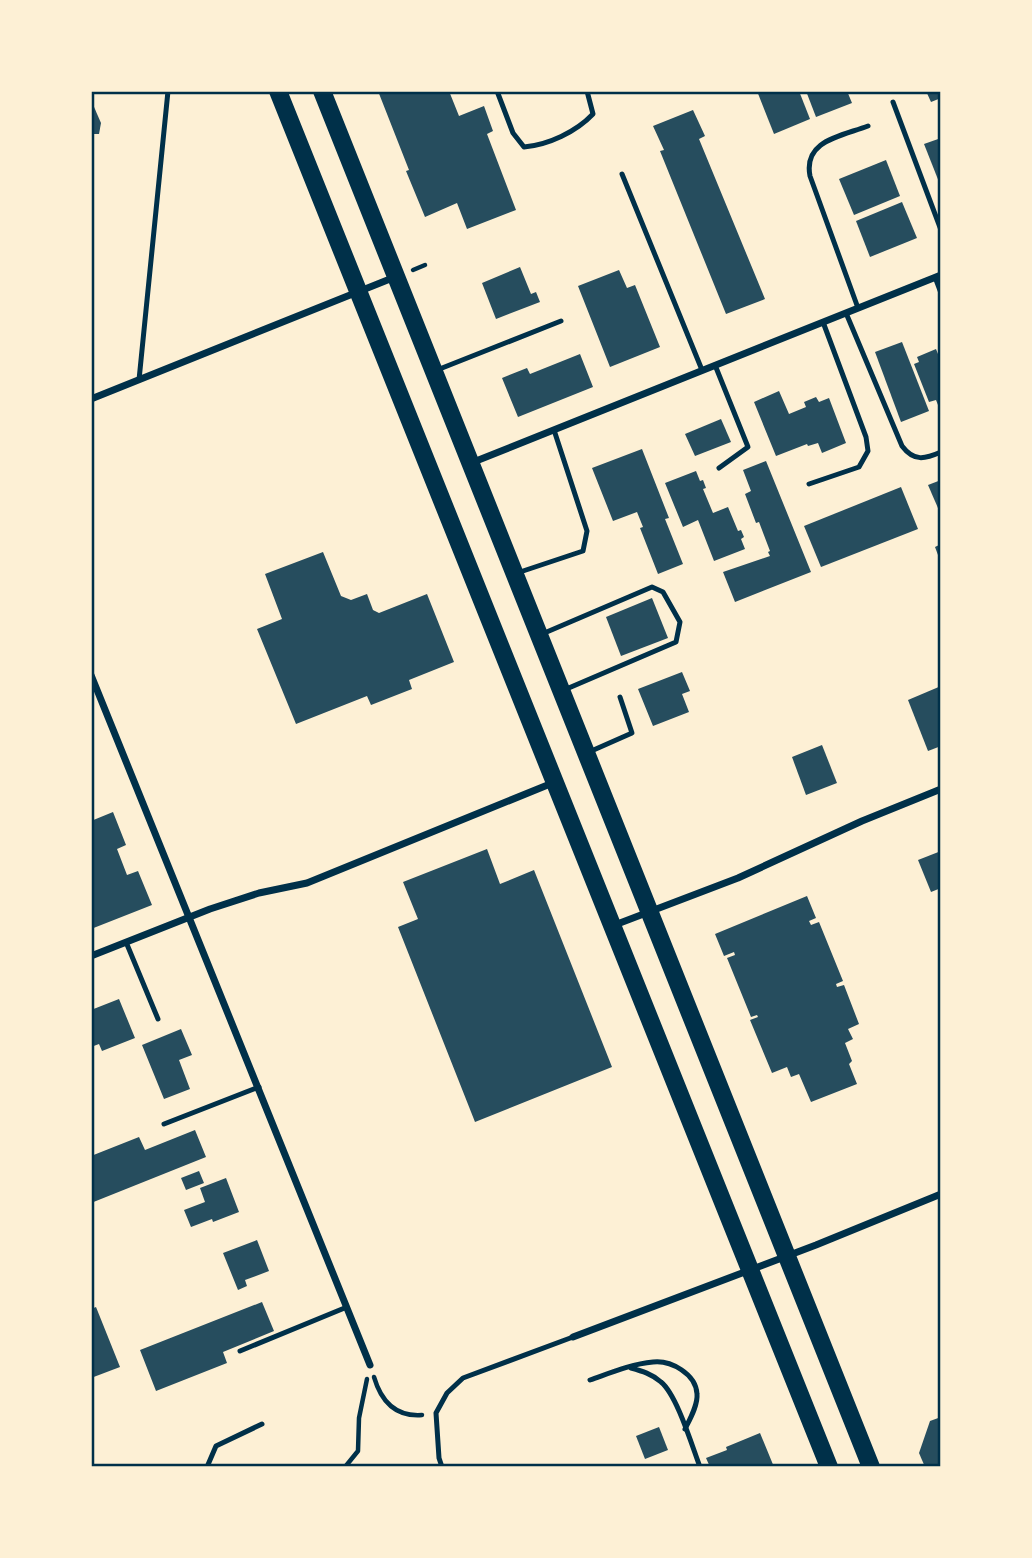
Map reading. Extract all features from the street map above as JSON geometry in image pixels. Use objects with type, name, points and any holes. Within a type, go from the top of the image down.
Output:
[{"type":"main road","points":[[278,91],[829,1467]]},
{"type":"main road","points":[[322,91],[871,1467]]},
{"type":"street","points":[[91,398],[396,276]]},
{"type":"street","points":[[470,463],[938,276]]},
{"type":"street","points":[[91,675],[370,1365]]},
{"type":"street","points":[[91,956],[187,917],[259,893],[307,883],[555,782]]},
{"type":"street","points":[[612,926],[738,878],[862,821],[941,789]]},
{"type":"street","points":[[573,1337],[941,1194]]},
{"type":"lane","points":[[139,380],[168,91]]},
{"type":"lane","points":[[497,91],[513,133],[524,147],[539,145],[583,125],[593,114],[587,91]]},
{"type":"lane","points":[[893,102],[941,230]]},
{"type":"lane","points":[[858,308],[807,163],[812,151],[824,143],[868,126]]},
{"type":"lane","points":[[622,174],[702,370]]},
{"type":"lane","points":[[938,276],[941,293]]},
{"type":"lane","points":[[846,313],[902,446],[915,458],[925,459],[941,452]]},
{"type":"lane","points":[[433,371],[561,321]]},
{"type":"lane","points":[[809,484],[859,467],[868,451],[866,437],[823,322]]},
{"type":"lane","points":[[715,365],[748,447],[719,468]]},
{"type":"lane","points":[[514,574],[583,551],[587,531],[554,430]]},
{"type":"lane","points":[[539,635],[652,587],[663,592],[680,622],[676,642],[561,691]]},
{"type":"lane","points":[[586,753],[632,733],[620,697]]},
{"type":"lane","points":[[126,942],[158,1019]]},
{"type":"lane","points":[[164,1124],[258,1087]]},
{"type":"lane","points":[[240,1351],[346,1307]]},
{"type":"lane","points":[[442,1467],[436,1413],[447,1393],[463,1378],[573,1337]]},
{"type":"lane","points":[[590,1380],[628,1367],[655,1362],[671,1364],[688,1374],[698,1394],[685,1429]]},
{"type":"lane","points":[[628,1367],[649,1374],[662,1383],[671,1395],[700,1467]]},
{"type":"lane","points":[[207,1467],[216,1446],[262,1424]]},
{"type":"path","points":[[370,1365],[384,1400],[397,1412],[418,1416],[436,1413]]},
{"type":"path","points":[[345,1467],[358,1451],[359,1418],[370,1365]]},
{"type":"building","points":[[378,91],[449,91],[459,116],[484,106],[493,131],[487,134],[516,210],[467,229],[457,203],[425,217]]},
{"type":"building","points":[[757,91],[799,91],[810,119],[774,134]]},
{"type":"building","points":[[806,91],[847,91],[852,103],[816,117]]},
{"type":"building","points":[[926,91],[941,91],[941,98],[931,102]]},
{"type":"building","points":[[91,100],[101,123],[99,134],[91,134]]},
{"type":"building","points":[[693,110],[705,136],[699,139],[765,299],[726,314],[660,151],[664,150],[653,126]]},
{"type":"building","points":[[941,138],[941,181],[939,182],[924,144]]},
{"type":"building","points":[[886,160],[900,196],[854,215],[839,179]]},
{"type":"building","points":[[902,202],[917,238],[870,257],[856,221]]},
{"type":"building","points":[[520,267],[531,294],[536,292],[540,302],[496,319],[482,283]]},
{"type":"building","points":[[619,270],[627,288],[635,285],[660,347],[610,367],[578,286]]},
{"type":"building","points":[[902,342],[929,411],[901,422],[875,352]]},
{"type":"building","points":[[936,349],[938,354],[941,353],[941,404],[938,405],[936,400],[929,402],[914,364],[919,362],[917,357]]},
{"type":"building","points":[[580,354],[593,387],[518,417],[502,378],[527,368],[530,374]]},
{"type":"building","points":[[779,391],[789,414],[806,407],[804,402],[816,397],[819,402],[829,398],[846,443],[822,453],[818,443],[807,444],[776,456],[754,402]]},
{"type":"building","points":[[721,419],[731,442],[695,456],[685,434]]},
{"type":"building","points":[[642,449],[669,518],[665,519],[683,564],[658,574],[640,528],[643,527],[637,512],[613,521],[592,468]]},
{"type":"building","points":[[766,461],[811,572],[735,602],[723,572],[770,556],[759,522],[756,523],[745,494],[751,491],[743,470]]},
{"type":"building","points":[[696,471],[700,481],[703,480],[706,488],[703,489],[713,513],[728,507],[738,531],[741,530],[744,537],[741,539],[745,549],[714,561],[698,520],[683,527],[665,483]]},
{"type":"building","points":[[941,480],[941,515],[928,485]]},
{"type":"building","points":[[901,487],[918,529],[821,567],[804,526]]},
{"type":"building","points":[[941,544],[941,563],[935,547]]},
{"type":"building","points":[[323,552],[341,596],[351,600],[367,594],[373,610],[379,613],[427,594],[454,662],[409,680],[412,689],[371,705],[367,696],[296,724],[257,629],[282,619],[265,574]]},
{"type":"building","points":[[652,598],[668,638],[621,656],[606,617]]},
{"type":"building","points":[[682,672],[690,691],[682,694],[689,712],[653,726],[638,689]]},
{"type":"building","points":[[941,686],[941,746],[928,751],[908,700]]},
{"type":"building","points":[[822,745],[837,783],[806,795],[792,757]]},
{"type":"building","points":[[113,812],[126,845],[117,849],[127,875],[138,871],[152,905],[91,929],[91,821]]},
{"type":"building","points":[[487,849],[500,884],[534,870],[612,1067],[475,1122],[398,927],[418,919],[403,882]]},
{"type":"building","points":[[941,851],[941,888],[931,892],[918,860]]},
{"type":"building","points":[[807,896],[816,918],[809,921],[811,925],[819,922],[843,981],[836,984],[837,987],[844,985],[859,1024],[848,1029],[853,1039],[845,1043],[857,1084],[811,1102],[799,1074],[791,1077],[787,1067],[772,1073],[750,1020],[758,1017],[751,1017],[727,958],[735,955],[734,952],[724,956],[715,934]]},
{"type":"building","points":[[119,999],[135,1038],[102,1051],[99,1044],[91,1047],[91,1010]]},
{"type":"building","points":[[181,1029],[192,1055],[179,1060],[190,1089],[164,1099],[142,1045]]},
{"type":"building","points":[[195,1130],[206,1157],[91,1203],[91,1156],[139,1137],[145,1150]]},
{"type":"building","points":[[199,1171],[204,1183],[186,1190],[181,1178]]},
{"type":"building","points":[[226,1178],[239,1212],[191,1227],[184,1210],[205,1202],[200,1188]]},
{"type":"building","points":[[257,1240],[269,1271],[245,1280],[247,1286],[238,1290],[223,1253]]},
{"type":"building","points":[[262,1302],[274,1331],[223,1352],[227,1363],[156,1391],[140,1350]]},
{"type":"building","points":[[96,1307],[120,1367],[91,1378],[91,1309]]},
{"type":"building","points":[[941,1417],[941,1467],[925,1467],[919,1453],[930,1421]]},
{"type":"building","points":[[659,1427],[668,1450],[645,1459],[636,1436]]},
{"type":"building","points":[[760,1433],[774,1467],[710,1467],[706,1458]]}]
